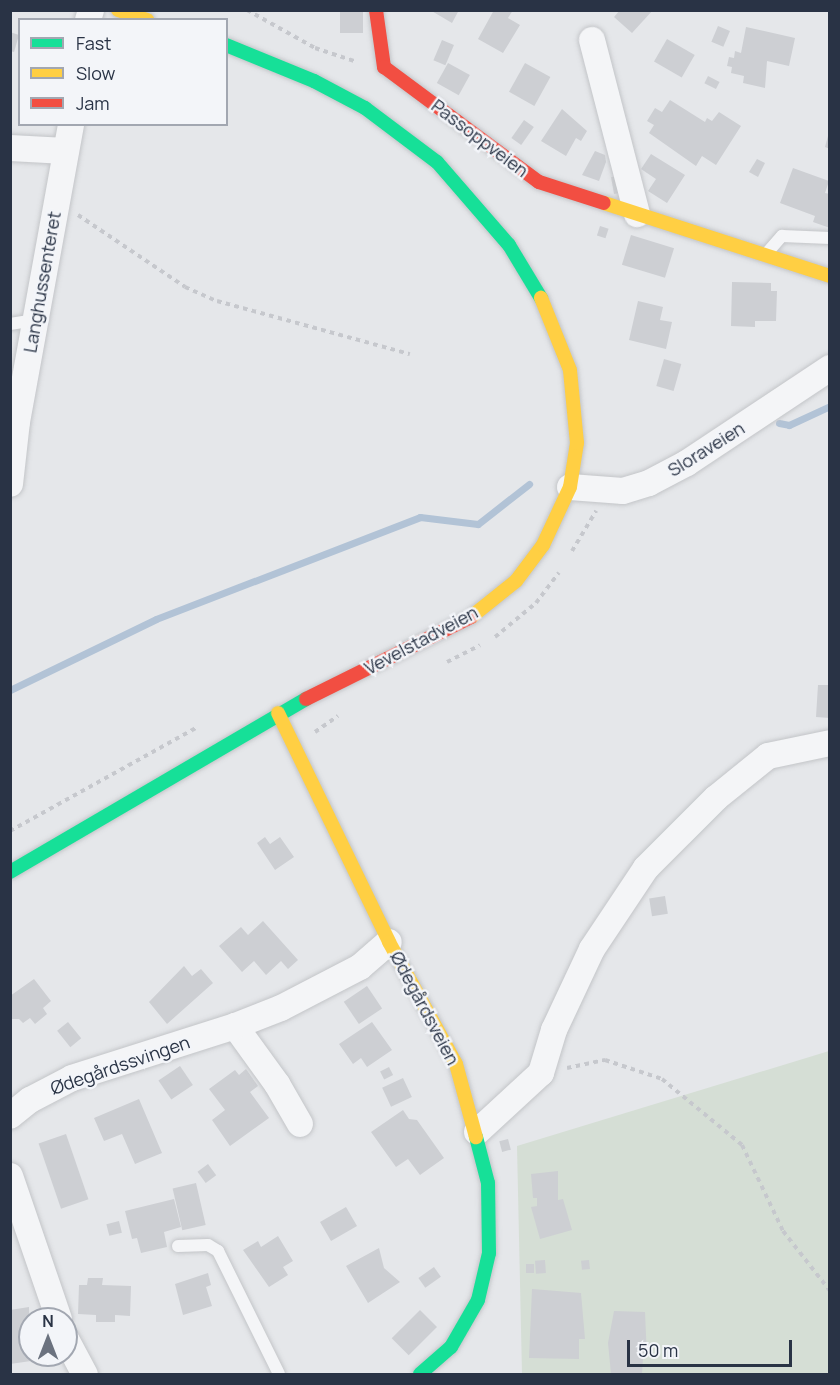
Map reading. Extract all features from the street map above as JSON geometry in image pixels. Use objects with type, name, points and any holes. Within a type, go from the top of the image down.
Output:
[{"type":"main road","points":[[118,10],[141,18]]},
{"type":"main road","points":[[376,10],[384,67]]},
{"type":"main road","name":"Vevelstadveien","points":[[10,872],[278,713],[477,614],[516,581],[543,545],[570,487],[577,443],[570,370],[537,288],[509,244],[437,162],[365,108],[314,81],[228,46]]},
{"type":"main road","name":"Passoppveien","points":[[384,67],[540,182],[830,276]]},
{"type":"main road","name":"Ødegårdsveien","points":[[278,713],[389,942],[456,1064],[477,1132],[488,1183],[491,1226],[484,1280],[478,1300],[451,1347],[420,1374]]},
{"type":"street","points":[[591,40],[637,214]]},
{"type":"street","name":"Langhussenteret","points":[[10,484],[14,424],[36,320],[71,126]]},
{"type":"street","points":[[10,148],[66,151]]},
{"type":"street","name":"Sloraveien","points":[[570,487],[623,490],[650,483],[687,463],[830,368]]},
{"type":"street","points":[[477,1132],[541,1073],[554,1030],[592,949],[646,868],[716,798],[768,756],[830,743]]},
{"type":"street","name":"Ødegårdssvingen","points":[[10,1116],[30,1100],[72,1078],[235,1026],[321,989],[360,967],[389,942]]},
{"type":"street","points":[[235,1026],[277,1084],[300,1124]]},
{"type":"street","points":[[10,1176],[55,1307]]},
{"type":"lane","points":[[766,254],[782,236],[830,238]]},
{"type":"lane","points":[[10,324],[36,320]]},
{"type":"lane","points":[[178,1245],[208,1245],[218,1251],[279,1374]]},
{"type":"path","points":[[247,10],[329,54],[384,67]]},
{"type":"path","points":[[57,203],[120,240],[185,287],[217,301],[410,354]]},
{"type":"path","points":[[10,831],[201,726]]},
{"type":"path","points":[[541,1073],[605,1060],[662,1079],[742,1145],[783,1231],[830,1291]]},
{"type":"shaded area","points":[[829,1051],[829,1374],[522,1374],[517,1146]]},
{"type":"building","points":[[340,10],[363,10],[363,33],[340,33]]},
{"type":"building","points":[[430,10],[459,10],[452,23]]},
{"type":"building","points":[[494,10],[513,10],[508,18],[520,25],[503,53],[478,39]]},
{"type":"building","points":[[620,10],[653,10],[632,33],[614,17]]},
{"type":"building","points":[[718,26],[730,31],[723,47],[711,42]]},
{"type":"building","points":[[746,27],[795,38],[789,66],[767,61],[765,88],[743,83],[744,76],[731,73],[732,67],[727,66],[729,57],[734,58],[735,51],[741,53]]},
{"type":"building","points":[[10,32],[18,35],[18,38],[14,52],[10,51]]},
{"type":"building","points":[[667,39],[695,55],[682,78],[654,62]]},
{"type":"building","points":[[442,40],[454,45],[445,65],[433,60]]},
{"type":"building","points":[[448,63],[470,75],[459,95],[437,83]]},
{"type":"building","points":[[525,63],[550,77],[534,106],[509,92]]},
{"type":"building","points":[[708,76],[720,82],[716,89],[704,83]]},
{"type":"building","points":[[670,100],[705,122],[707,118],[712,121],[719,112],[741,126],[716,165],[702,156],[696,166],[649,133],[654,125],[647,121],[655,108],[662,112]]},
{"type":"building","points":[[562,109],[587,131],[581,141],[576,138],[566,156],[541,141]]},
{"type":"building","points":[[524,120],[534,127],[521,145],[511,138]]},
{"type":"building","points":[[830,129],[830,149],[825,147]]},
{"type":"building","points":[[595,151],[605,155],[606,162],[599,181],[582,175]]},
{"type":"building","points":[[651,154],[685,175],[667,203],[648,191],[656,179],[641,169]]},
{"type":"building","points":[[757,159],[765,163],[758,177],[749,172]]},
{"type":"building","points":[[793,168],[829,181],[825,193],[830,194],[830,228],[813,222],[815,216],[780,203]]},
{"type":"building","points":[[618,176],[621,193],[614,194],[611,177]]},
{"type":"building","points":[[600,226],[609,229],[605,238],[597,236]]},
{"type":"building","points":[[631,235],[674,248],[665,278],[622,265]]},
{"type":"building","points":[[732,282],[771,283],[771,291],[777,291],[776,321],[755,321],[755,327],[731,326]]},
{"type":"building","points":[[638,301],[663,307],[660,320],[672,322],[666,349],[629,340]]},
{"type":"building","points":[[664,359],[681,364],[674,391],[656,386]]},
{"type":"building","points":[[818,685],[830,685],[830,718],[816,717]]},
{"type":"building","points":[[265,837],[270,844],[280,837],[294,857],[275,870],[257,843]]},
{"type":"building","points":[[665,896],[668,914],[652,916],[649,899]]},
{"type":"building","points":[[263,921],[298,960],[288,969],[281,961],[266,975],[254,961],[242,972],[219,946],[241,927],[248,935]]},
{"type":"building","points":[[184,966],[192,976],[201,969],[213,983],[167,1024],[149,1002]]},
{"type":"building","points":[[34,979],[51,1001],[43,1008],[47,1014],[35,1024],[30,1018],[23,1023],[19,1019],[10,1019],[10,996]]},
{"type":"building","points":[[367,986],[382,1008],[359,1024],[344,1002]]},
{"type":"building","points":[[68,1022],[81,1038],[70,1047],[57,1031]]},
{"type":"building","points":[[372,1022],[392,1050],[367,1067],[361,1058],[353,1064],[339,1044]]},
{"type":"building","points":[[180,1066],[193,1085],[171,1100],[158,1081]]},
{"type":"building","points":[[389,1067],[393,1075],[384,1080],[380,1072]]},
{"type":"building","points":[[246,1069],[258,1086],[250,1092],[269,1118],[230,1146],[212,1120],[225,1110],[209,1089],[235,1070],[239,1075]]},
{"type":"building","points":[[403,1078],[412,1097],[391,1107],[382,1088]]},
{"type":"building","points":[[139,1099],[162,1153],[135,1164],[122,1134],[104,1141],[94,1118]]},
{"type":"building","points":[[403,1110],[409,1119],[417,1120],[444,1158],[420,1175],[408,1159],[396,1167],[371,1132]]},
{"type":"building","points":[[66,1134],[88,1199],[61,1209],[39,1143]]},
{"type":"building","points":[[508,1139],[511,1150],[502,1152],[499,1141]]},
{"type":"building","points":[[208,1164],[216,1175],[206,1183],[197,1172]]},
{"type":"building","points":[[558,1171],[558,1200],[563,1199],[572,1230],[540,1239],[531,1207],[537,1206],[537,1198],[533,1198],[531,1174]]},
{"type":"building","points":[[196,1183],[206,1225],[182,1230],[173,1188]]},
{"type":"building","points":[[174,1199],[181,1227],[164,1232],[167,1247],[141,1253],[137,1238],[132,1239],[125,1211]]},
{"type":"building","points":[[346,1207],[357,1226],[331,1241],[320,1222]]},
{"type":"building","points":[[119,1221],[122,1233],[109,1236],[106,1224]]},
{"type":"building","points":[[278,1236],[293,1261],[283,1267],[288,1275],[269,1287],[243,1250],[258,1241],[261,1247]]},
{"type":"building","points":[[379,1248],[384,1268],[400,1282],[368,1303],[346,1266]]},
{"type":"building","points":[[545,1260],[546,1273],[536,1274],[535,1261]]},
{"type":"building","points":[[589,1260],[590,1269],[582,1270],[581,1261]]},
{"type":"building","points":[[526,1264],[534,1264],[534,1273],[526,1273]]},
{"type":"building","points":[[434,1267],[441,1277],[425,1288],[418,1278]]},
{"type":"building","points":[[208,1273],[211,1285],[206,1287],[212,1306],[183,1315],[175,1284]]},
{"type":"building","points":[[88,1278],[103,1278],[102,1285],[131,1286],[130,1316],[115,1315],[115,1322],[96,1322],[96,1315],[78,1314],[79,1285],[87,1285]]},
{"type":"building","points":[[532,1289],[581,1293],[585,1339],[579,1339],[579,1359],[529,1358]]},
{"type":"building","points":[[18,1309],[18,1363],[10,1364],[10,1310]]},
{"type":"building","points":[[420,1310],[437,1327],[409,1355],[392,1338]]},
{"type":"building","points":[[614,1311],[645,1312],[647,1358],[643,1358],[642,1374],[611,1374],[608,1343]]},
{"type":"waterway","points":[[779,423],[789,425],[830,406]]},
{"type":"waterway","points":[[10,690],[156,619],[420,517],[478,524],[529,484]]},
{"type":"traffic: fast","points":[[228,46],[314,81],[365,108],[437,162],[509,245],[541,298]]},
{"type":"traffic: fast","points":[[10,872],[306,699]]},
{"type":"traffic: fast","points":[[420,1374],[451,1347],[478,1300],[489,1253],[488,1183],[476,1137]]},
{"type":"traffic: slow","points":[[118,10],[141,18]]},
{"type":"traffic: slow","points":[[604,203],[830,276]]},
{"type":"traffic: slow","points":[[471,617],[516,581],[543,545],[570,487],[577,443],[570,370],[541,298]]},
{"type":"traffic: slow","points":[[278,713],[389,942],[456,1064],[476,1137]]},
{"type":"traffic: jam","points":[[376,10],[384,67],[539,182],[604,203]]},
{"type":"traffic: jam","points":[[306,699],[471,617]]}]
